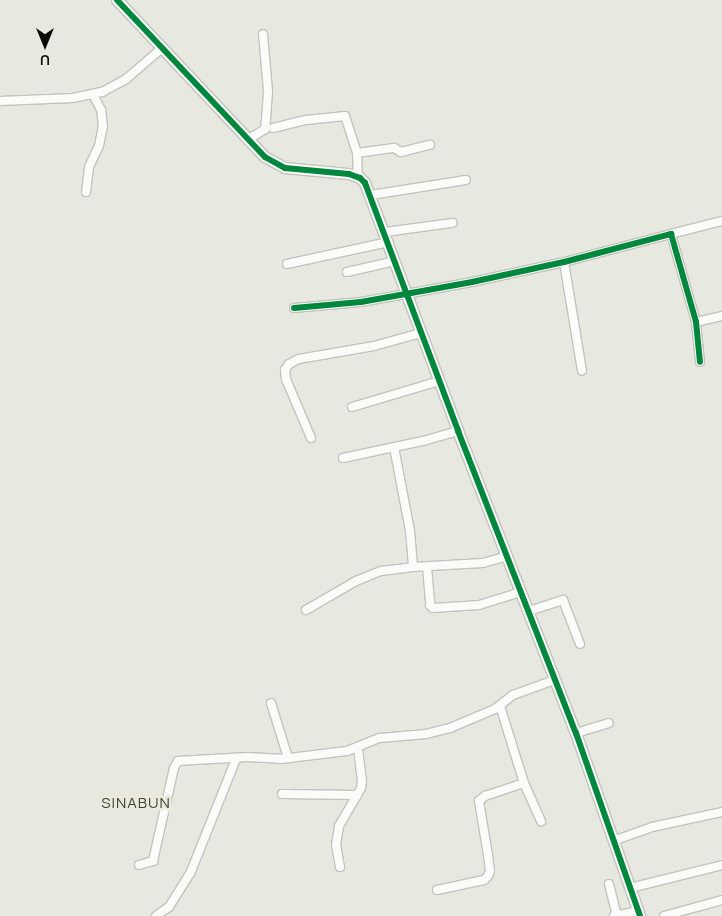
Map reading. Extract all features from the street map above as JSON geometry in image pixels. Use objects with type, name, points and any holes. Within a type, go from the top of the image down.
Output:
[{"type":"street","points":[[117,0],[265,157],[285,168],[344,173],[358,176],[364,181],[408,293],[420,333],[458,432],[576,732],[639,913],[615,916],[609,884]]},
{"type":"street","points":[[247,140],[265,129],[268,91],[263,34]]},
{"type":"street","points":[[0,101],[51,100],[93,94],[126,79],[162,48]]},
{"type":"street","points":[[86,192],[89,167],[99,146],[102,132],[102,110],[93,94]]},
{"type":"street","points":[[273,128],[306,120],[345,116],[357,154],[358,176]]},
{"type":"street","points":[[357,154],[394,148],[400,152],[430,145]]},
{"type":"street","points":[[371,195],[466,180]]},
{"type":"street","points":[[294,308],[361,302],[564,262],[722,221]]},
{"type":"street","points":[[287,264],[387,237],[452,223]]},
{"type":"street","points":[[672,234],[696,322],[700,362]]},
{"type":"street","points":[[347,272],[395,261]]},
{"type":"street","points":[[564,262],[582,370]]},
{"type":"street","points":[[696,322],[722,316]]},
{"type":"street","points":[[311,438],[286,379],[285,370],[288,364],[299,359],[374,346],[420,333]]},
{"type":"street","points":[[352,407],[439,380]]},
{"type":"street","points":[[343,458],[458,432]]},
{"type":"street","points":[[394,447],[410,530],[413,566]]},
{"type":"street","points":[[306,610],[367,576],[393,568],[484,563],[507,556]]},
{"type":"street","points":[[427,567],[430,605],[433,608],[479,605],[521,592]]},
{"type":"street","points":[[529,611],[563,600],[580,644]]},
{"type":"street","points":[[140,865],[153,861],[176,763],[188,759],[288,758],[347,751],[358,748],[370,740],[380,738],[439,732],[484,715],[500,706],[513,695],[555,680]]},
{"type":"street","points":[[271,703],[288,758]]},
{"type":"street","points":[[500,706],[524,784],[541,821]]},
{"type":"street","points":[[576,732],[608,723]]},
{"type":"street","points":[[340,867],[336,845],[339,826],[361,788],[362,776],[358,748]]},
{"type":"street","points":[[156,916],[169,907],[190,874],[236,759]]},
{"type":"street","points":[[438,890],[484,880],[488,876],[490,871],[479,801],[485,796],[524,784]]},
{"type":"street","points":[[282,794],[357,795]]},
{"type":"street","points":[[613,841],[652,827],[722,812]]},
{"type":"street","points":[[630,888],[722,865]]},
{"type":"street","points":[[664,916],[722,900]]},
{"type":"cycle path","points":[[117,0],[265,157],[285,168],[349,174],[360,178],[365,183],[458,431],[576,733],[640,916]]},
{"type":"cycle path","points":[[294,308],[361,302],[472,282],[564,262],[671,234],[696,322],[700,362]]},
{"type":"district","name":"SINABUN","points":[[136,803]]}]
